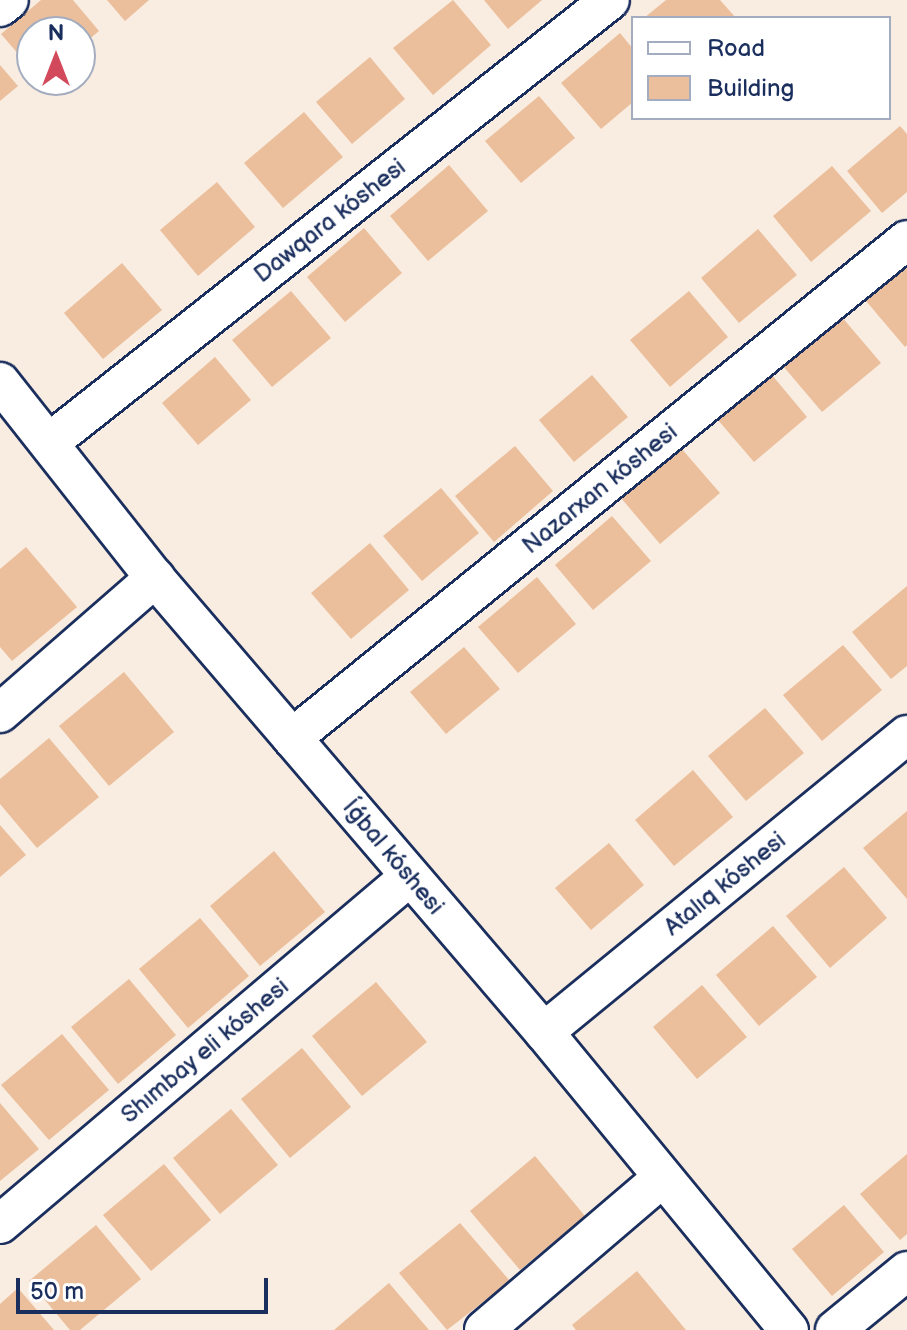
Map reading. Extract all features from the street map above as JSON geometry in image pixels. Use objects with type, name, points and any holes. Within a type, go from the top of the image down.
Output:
[{"type":"street","points":[[0,7],[9,0]]},
{"type":"street","name":"Dawqara kóshesi","points":[[50,442],[610,0]]},
{"type":"street","name":"Nazarxan kóshesi","points":[[292,738],[907,240]]},
{"type":"street","name":"Íǵbal kóshesi","points":[[0,382],[155,578],[544,1032],[789,1330]]},
{"type":"street","points":[[0,713],[155,578]]},
{"type":"street","name":"Atalıq kóshesi","points":[[544,1032],[907,735]]},
{"type":"street","name":"Shımbay eli kóshesi","points":[[0,1224],[409,877]]},
{"type":"street","points":[[484,1330],[663,1177]]},
{"type":"street","points":[[835,1330],[907,1271]]},
{"type":"building","points":[[41,0],[73,0],[86,16],[22,16]]},
{"type":"building","points":[[107,0],[149,0],[125,21]]},
{"type":"building","points":[[453,0],[491,45],[433,95],[393,48]]},
{"type":"building","points":[[484,0],[542,0],[508,29]]},
{"type":"building","points":[[666,0],[720,0],[734,16],[646,16]]},
{"type":"building","points":[[16,21],[16,51],[1,34]]},
{"type":"building","points":[[620,33],[631,47],[631,104],[601,129],[561,83]]},
{"type":"building","points":[[370,57],[405,99],[352,144],[316,102]]},
{"type":"building","points":[[0,65],[16,88],[0,101]]},
{"type":"building","points":[[539,96],[575,138],[521,183],[485,141]]},
{"type":"building","points":[[304,112],[343,157],[283,208],[244,163]]},
{"type":"building","points":[[900,126],[907,134],[907,192],[882,213],[847,171]]},
{"type":"building","points":[[449,165],[488,211],[428,261],[390,216]]},
{"type":"building","points":[[832,166],[871,211],[811,262],[773,216]]},
{"type":"building","points":[[217,182],[255,227],[198,276],[160,230]]},
{"type":"building","points":[[364,228],[402,273],[345,322],[307,277]]},
{"type":"building","points":[[758,229],[797,275],[739,323],[701,278]]},
{"type":"building","points":[[122,263],[162,310],[103,359],[64,313]]},
{"type":"building","points":[[907,266],[907,345],[905,347],[866,301]]},
{"type":"building","points":[[291,291],[331,338],[272,387],[232,340]]},
{"type":"building","points":[[689,291],[728,337],[670,387],[630,340]]},
{"type":"building","points":[[841,316],[881,363],[822,412],[783,366]]},
{"type":"building","points":[[215,357],[251,400],[198,445],[162,403]]},
{"type":"building","points":[[592,375],[628,417],[574,462],[539,420]]},
{"type":"building","points":[[772,375],[807,417],[754,462],[718,420]]},
{"type":"building","points":[[515,446],[553,491],[494,542],[455,496]]},
{"type":"building","points":[[681,448],[720,493],[660,544],[621,498]]},
{"type":"building","points":[[441,488],[479,533],[422,581],[383,536]]},
{"type":"building","points":[[612,516],[651,561],[593,610],[555,565]]},
{"type":"building","points":[[370,543],[409,590],[351,639],[311,593]]},
{"type":"building","points":[[26,547],[77,607],[12,661],[0,647],[0,569]]},
{"type":"building","points":[[537,577],[576,624],[518,673],[478,627]]},
{"type":"building","points":[[907,586],[907,666],[891,679],[852,632]]},
{"type":"building","points":[[843,645],[882,690],[822,741],[783,695]]},
{"type":"building","points":[[464,647],[500,689],[446,734],[410,692]]},
{"type":"building","points":[[124,672],[174,732],[109,786],[59,726]]},
{"type":"building","points":[[765,708],[804,753],[746,801],[708,756]]},
{"type":"building","points":[[49,738],[99,797],[37,848],[0,804],[0,779]]},
{"type":"building","points":[[693,770],[733,817],[674,866],[635,820]]},
{"type":"building","points":[[907,811],[907,899],[863,848]]},
{"type":"building","points":[[0,825],[26,855],[0,877]]},
{"type":"building","points":[[609,843],[644,885],[591,930],[555,888]]},
{"type":"building","points":[[274,851],[325,912],[260,966],[210,906]]},
{"type":"building","points":[[844,867],[887,918],[830,968],[786,916]]},
{"type":"building","points":[[200,918],[249,976],[188,1028],[139,969]]},
{"type":"building","points":[[773,926],[817,977],[759,1026],[716,975]]},
{"type":"building","points":[[129,979],[176,1035],[118,1084],[71,1027]]},
{"type":"building","points":[[376,982],[427,1042],[362,1096],[312,1036]]},
{"type":"building","points":[[702,985],[747,1037],[697,1079],[653,1027]]},
{"type":"building","points":[[62,1034],[109,1090],[49,1140],[1,1085]]},
{"type":"building","points":[[302,1048],[351,1107],[290,1158],[241,1099]]},
{"type":"building","points":[[0,1103],[39,1149],[0,1181]]},
{"type":"building","points":[[231,1109],[278,1165],[220,1214],[173,1158]]},
{"type":"building","points":[[907,1154],[907,1234],[900,1240],[860,1194]]},
{"type":"building","points":[[535,1156],[585,1216],[520,1270],[470,1211]]},
{"type":"building","points":[[164,1164],[211,1220],[151,1271],[103,1215]]},
{"type":"building","points":[[844,1205],[884,1252],[832,1296],[792,1249]]},
{"type":"building","points":[[460,1223],[510,1281],[447,1330],[399,1273]]},
{"type":"building","points":[[96,1225],[141,1279],[80,1330],[70,1330],[29,1281]]},
{"type":"building","points":[[637,1271],[686,1330],[576,1330],[572,1325]]},
{"type":"building","points":[[389,1283],[429,1330],[334,1330]]},
{"type":"building","points":[[18,1288],[54,1330],[0,1330],[0,1304]]}]
